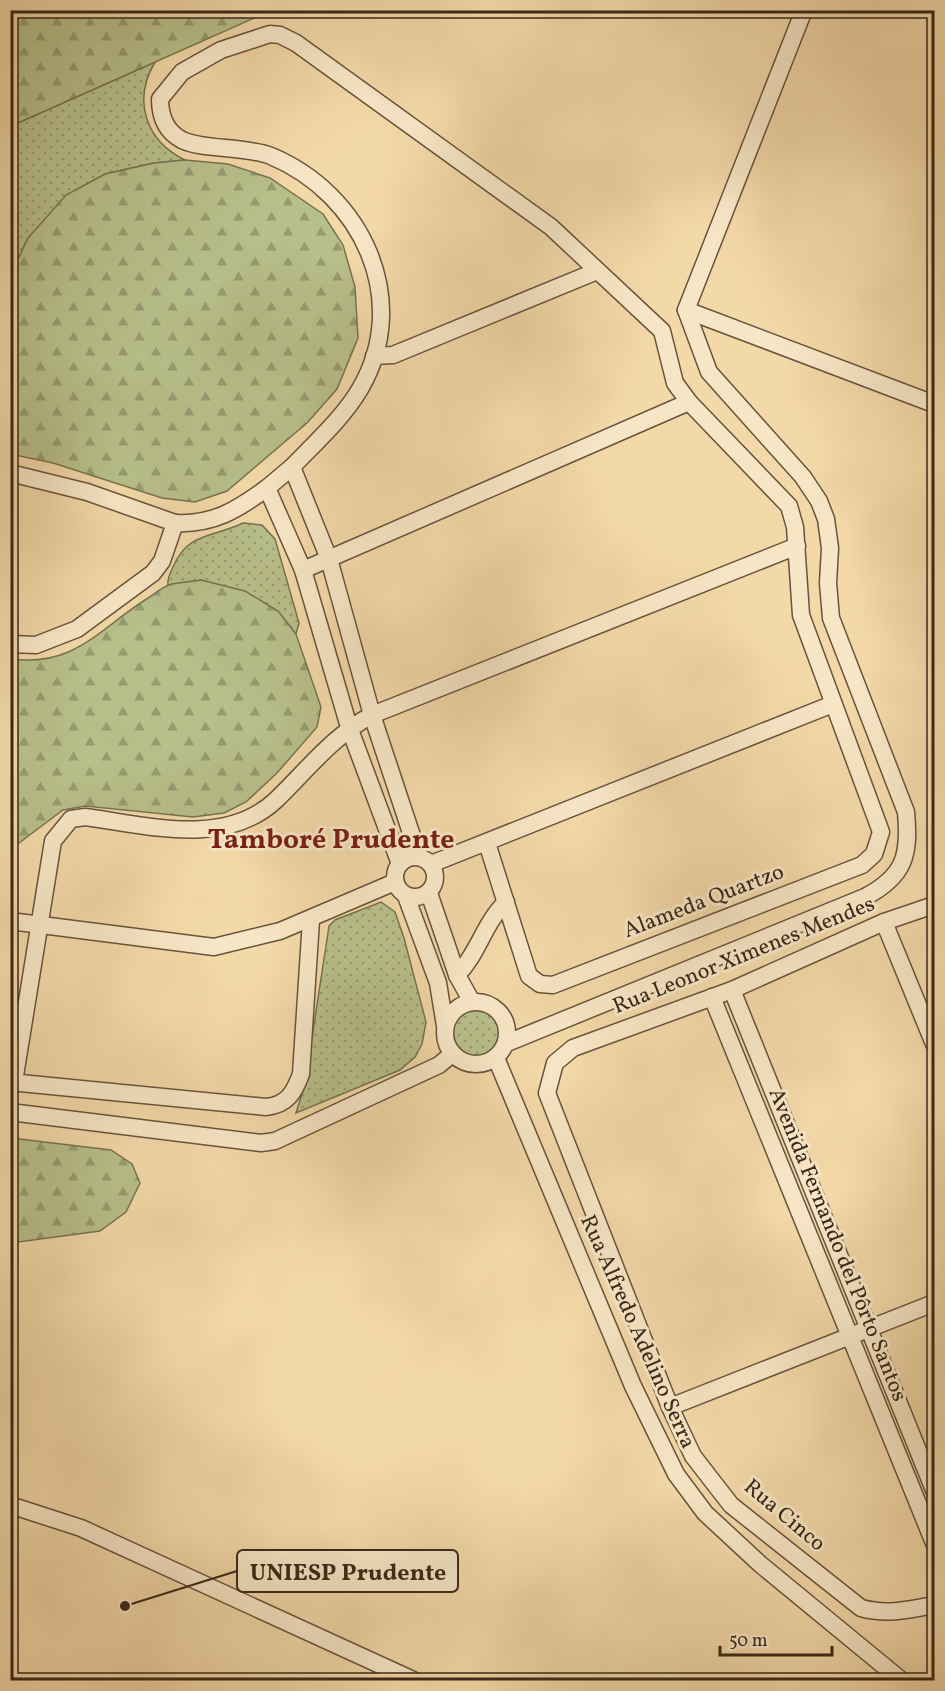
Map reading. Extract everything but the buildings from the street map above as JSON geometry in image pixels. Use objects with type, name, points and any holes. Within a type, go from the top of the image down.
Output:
[{"type":"street","points":[[10,473],[87,492],[175,523],[195,524],[213,521],[235,512],[292,467],[345,410],[361,388],[374,356],[381,316],[378,278],[363,235],[337,201],[309,178],[271,156],[232,147],[183,140],[168,129],[160,116],[160,99],[182,72],[221,50],[270,34],[280,34],[296,43],[551,227],[662,331],[671,374],[689,402],[789,506],[795,527],[801,615],[833,704],[487,843],[425,860],[405,859],[400,864],[395,882],[406,896],[438,983],[445,1036],[452,1054],[469,1064],[478,1065],[496,1058],[507,1043],[865,897],[886,886],[906,854],[908,838],[906,812],[831,618],[828,583],[830,548],[826,519],[819,501],[803,477],[709,372],[686,310],[804,10]]},
{"type":"street","points":[[374,356],[393,355],[597,271]]},
{"type":"street","points":[[686,310],[934,404]]},
{"type":"street","points":[[303,570],[689,402]]},
{"type":"street","points":[[292,467],[329,559],[372,715],[425,860],[436,879],[429,892],[418,897],[406,896]]},
{"type":"street","points":[[267,488],[303,570],[349,727],[400,864]]},
{"type":"street","points":[[10,644],[36,645],[77,629],[153,573],[162,561],[175,523]]},
{"type":"street","points":[[311,920],[301,1074],[295,1091],[278,1106],[266,1107],[12,1082],[53,841],[71,819],[85,817],[179,829],[227,827],[255,815],[274,802],[349,727],[372,715],[797,546]]},
{"type":"street","name":"Alameda Quartzo","points":[[487,843],[529,976],[540,984],[553,985],[862,865],[874,854],[881,832],[833,704]]},
{"type":"street","points":[[10,921],[214,947],[280,931],[311,920],[395,882]]},
{"type":"street","points":[[429,892],[456,975],[472,1002]]},
{"type":"street","points":[[456,975],[467,964],[497,911],[506,902]]},
{"type":"street","name":"Rua Leonor Ximenes Mendes","points":[[549,1077],[555,1063],[573,1048],[732,990],[884,922],[934,905]]},
{"type":"street","points":[[884,922],[934,1044]]},
{"type":"street","name":"Avenida Fernando del Pôrto Santos","points":[[732,990],[934,1490]]},
{"type":"street","name":"Avenida Fernando del Pôrto Santos","points":[[712,997],[934,1543]]},
{"type":"street","points":[[445,1026],[455,1010],[472,1002],[483,1002],[501,1013],[506,1022],[507,1043]]},
{"type":"street","points":[[10,1112],[261,1143],[275,1141],[438,1065],[452,1054]]},
{"type":"street","name":"Rua Alfredo Adelino Serra","points":[[496,1058],[633,1386],[676,1474],[705,1513],[744,1550],[901,1680]]},
{"type":"street","name":"Rua Cinco","points":[[549,1077],[547,1093],[670,1407],[693,1456],[731,1505],[861,1608],[879,1612],[896,1612],[934,1605]]},
{"type":"street","points":[[670,1407],[934,1303]]},
{"type":"street","points":[[10,1505],[81,1528],[412,1680]]},
{"type":"green space","points":[[11,10],[270,10],[270,11],[11,126]]},
{"type":"green space","points":[[155,62],[144,91],[147,118],[152,131],[161,142],[185,160],[154,163],[105,174],[28,238],[11,274],[11,126]]},
{"type":"green space","points":[[185,160],[228,164],[270,178],[323,214],[343,245],[355,287],[358,338],[337,389],[307,423],[227,491],[195,502],[162,498],[53,463],[10,454],[11,274],[28,238],[66,195],[105,174],[154,163]]},
{"type":"green space","points":[[243,523],[262,525],[275,539],[299,623],[296,634],[278,611],[201,580],[168,585],[168,578],[173,567],[186,547],[202,538]]},
{"type":"green space","points":[[201,580],[245,591],[278,611],[296,634],[321,707],[317,727],[277,773],[246,802],[224,813],[193,817],[85,806],[63,810],[19,843],[11,842],[11,659],[33,660],[69,652],[99,634],[163,588],[173,584]]},
{"type":"green space","points":[[381,902],[395,912],[404,938],[426,1022],[422,1044],[415,1057],[400,1070],[296,1113],[305,1084],[329,926],[335,920]]},
{"type":"green space","points":[[476,1008],[490,1012],[497,1019],[501,1033],[497,1047],[490,1054],[476,1058],[462,1054],[455,1047],[451,1033],[455,1019],[462,1012]]},
{"type":"green space","points":[[11,1138],[111,1150],[132,1164],[140,1183],[126,1212],[100,1231],[11,1243]]},
{"type":"place","name":"UNIESP Prudente","points":[[125,1606]]},
{"type":"district","name":"Tamboré Prudente","points":[[331,840]]}]
